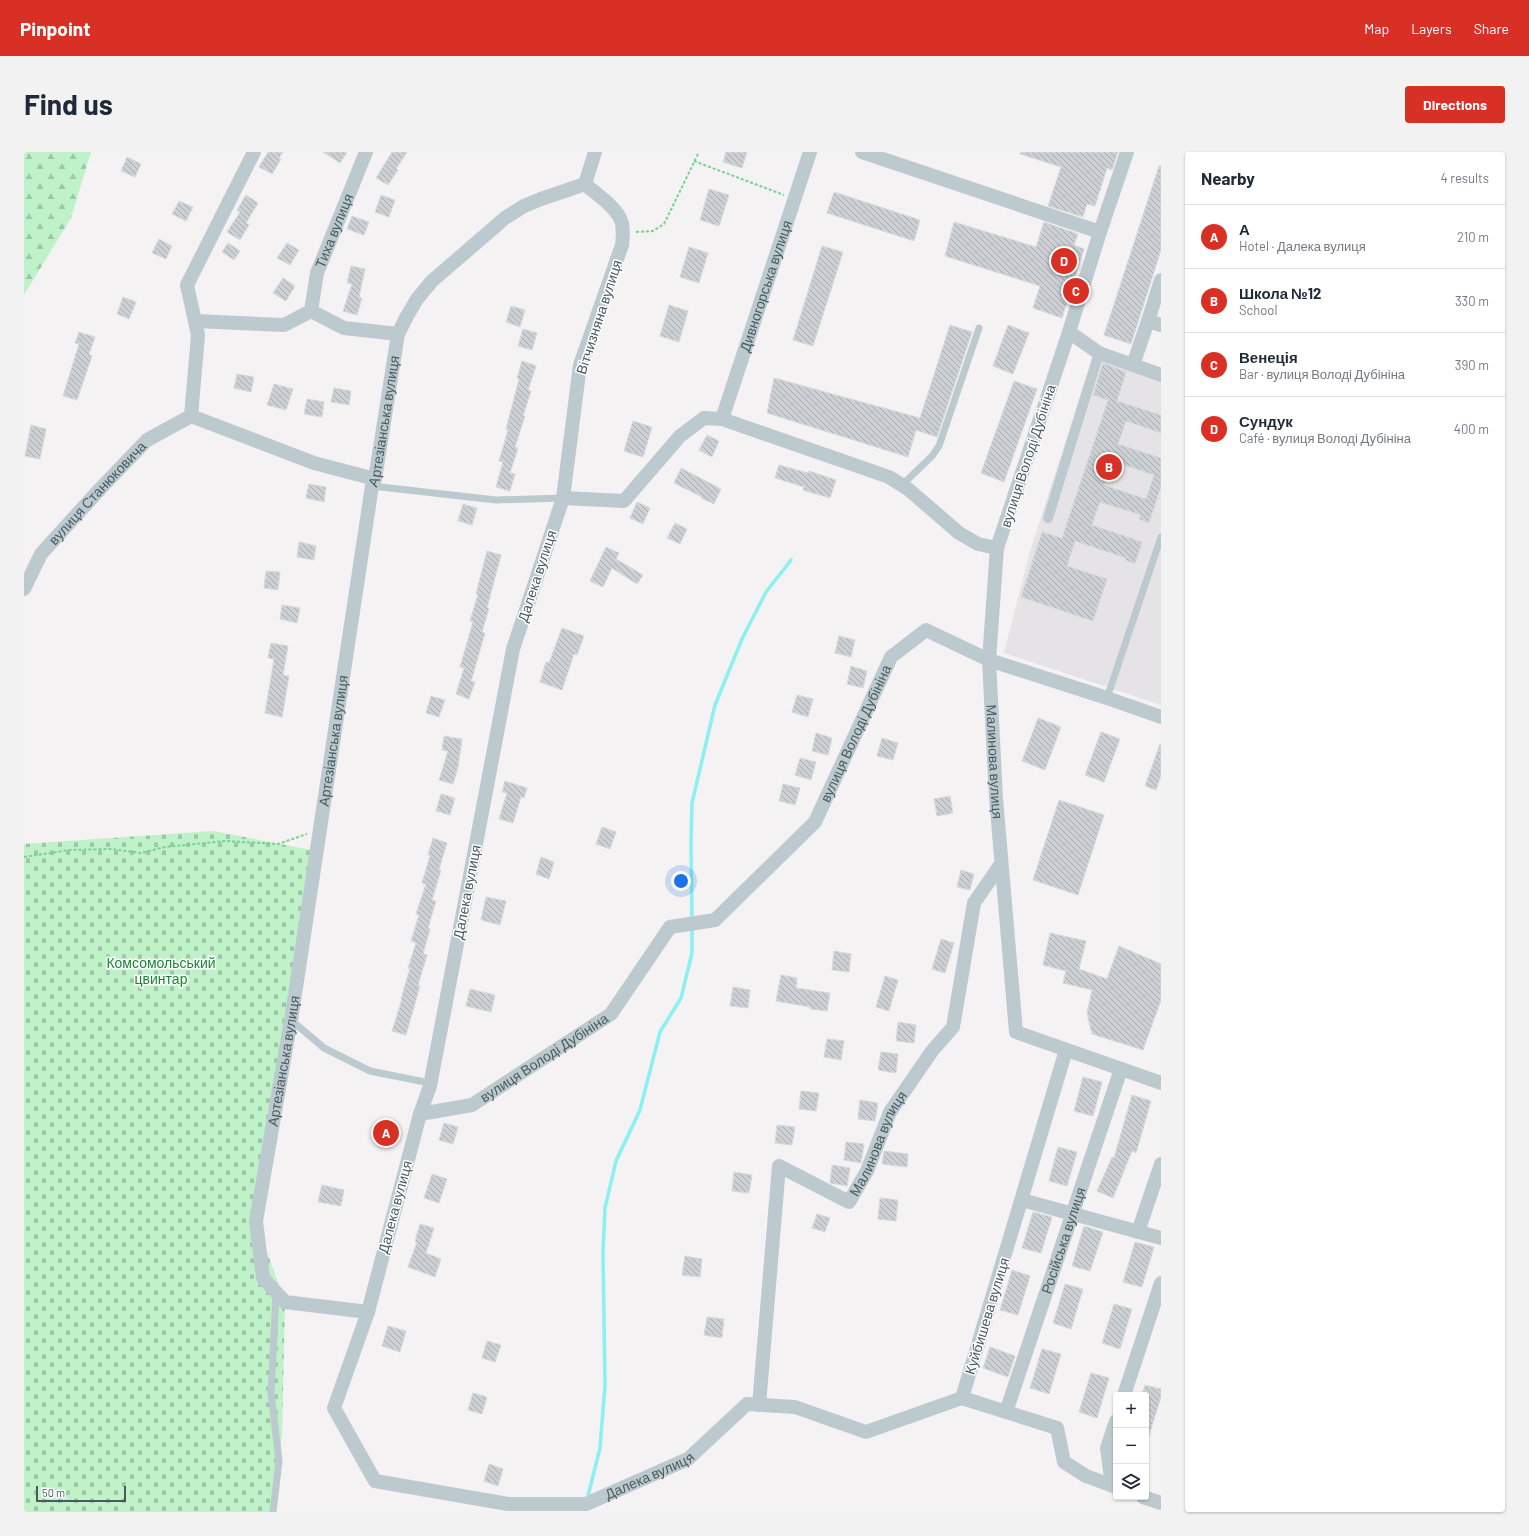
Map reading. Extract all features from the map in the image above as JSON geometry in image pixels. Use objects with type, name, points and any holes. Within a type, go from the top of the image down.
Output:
[{"type":"street","points":[[254,152],[188,286],[198,335],[191,416],[314,463],[374,482]]},
{"type":"street","name":"Тиха вулиця","points":[[311,311],[317,273],[366,152]]},
{"type":"street","points":[[585,184],[595,152]]},
{"type":"street","name":"Дивногорська вулиця","points":[[722,419],[810,152]]},
{"type":"street","points":[[862,152],[1100,232]]},
{"type":"street","name":"вулиця Володі Дубініна","points":[[420,1114],[472,1105],[485,1097],[611,1014],[670,927],[715,920],[815,822],[891,656],[926,630],[989,660],[997,548],[1127,152]]},
{"type":"street","name":"Вітчизняна вулиця","points":[[563,498],[580,365],[622,245],[623,233],[621,222],[615,210],[585,184]]},
{"type":"street","name":"Артезіанська вулиця","points":[[368,1312],[285,1302],[264,1278],[256,1221],[290,1020],[398,334],[410,310],[432,281],[505,218],[524,206],[540,199],[585,184]]},
{"type":"street","points":[[1133,365],[1155,323],[1161,280]]},
{"type":"street","points":[[195,321],[284,325],[311,311],[344,328],[398,334]]},
{"type":"street","points":[[1069,332],[1099,353],[1161,375]]},
{"type":"street","points":[[1048,518],[1099,353]]},
{"type":"street","name":"вулиця Станюковича","points":[[24,589],[41,554],[147,440],[191,416]]},
{"type":"street","points":[[563,498],[624,501],[680,436],[704,418],[722,419],[889,477],[902,485],[959,533],[978,544],[997,548]]},
{"type":"street","name":"Далека вулиця","points":[[563,498],[513,649],[430,1083],[420,1114],[368,1312],[334,1408],[374,1481],[508,1504],[586,1504],[688,1459],[747,1404],[795,1407],[866,1432],[962,1398]]},
{"type":"street","points":[[989,660],[1161,717]]},
{"type":"street","name":"Малинова вулиця","points":[[989,660],[996,798],[1016,1032],[1161,1083]]},
{"type":"street","name":"Малинова вулиця","points":[[759,1405],[779,1166],[849,1202],[867,1171],[890,1112],[932,1051],[953,1027],[974,903],[1002,864]]},
{"type":"street","name":"Куйбишева вулиця","points":[[962,1398],[1066,1050]]},
{"type":"street","name":"Російська вулиця","points":[[1006,1412],[1122,1069]]},
{"type":"street","points":[[1138,1232],[1161,1164]]},
{"type":"street","points":[[1022,1200],[1161,1238]]},
{"type":"street","points":[[1125,1392],[1161,1284]]},
{"type":"street","points":[[962,1398],[1057,1428],[1064,1462],[1086,1476],[1113,1486]]},
{"type":"street","points":[[1113,1481],[1107,1448],[1114,1428]]},
{"type":"street","points":[[1149,1499],[1161,1503]]},
{"type":"lane","points":[[902,485],[932,456],[939,446],[979,328]]},
{"type":"lane","points":[[374,482],[496,500],[563,498]]},
{"type":"lane","points":[[1107,698],[1161,538]]},
{"type":"lane","points":[[290,1020],[324,1048],[370,1070],[430,1083]]},
{"type":"lane","points":[[273,1512],[279,1461],[271,1392],[276,1291]]},
{"type":"path","points":[[623,233],[653,231],[664,224],[698,152]]},
{"type":"path","points":[[694,161],[794,199]]},
{"type":"path","points":[[24,857],[68,850],[112,849],[141,853],[165,847],[225,841],[278,844],[308,834],[320,832]]},
{"type":"shaded area","points":[[1093,355],[1161,379],[1161,705],[1004,653],[1029,555]]},
{"type":"green space","points":[[24,152],[91,152],[71,218],[24,295]]},
{"type":"green space","name":"Комсомольський цвинтар","points":[[213,831],[317,851],[256,1221],[285,1302],[282,1433],[273,1512],[24,1512],[24,844]]},
{"type":"building","points":[[268,152],[283,152],[279,158],[281,159],[272,174],[259,167]]},
{"type":"building","points":[[323,152],[347,152],[340,163]]},
{"type":"building","points":[[392,152],[407,152],[388,185],[376,178]]},
{"type":"building","points":[[726,152],[747,152],[742,168],[723,162]]},
{"type":"building","points":[[1021,152],[1118,152],[1112,170],[1107,168],[1095,206],[1087,204],[1083,217],[1048,206],[1061,167],[1020,154]]},
{"type":"building","points":[[127,157],[141,164],[135,177],[121,171]]},
{"type":"building","points":[[1159,166],[1161,166],[1161,250],[1131,344],[1104,335]]},
{"type":"building","points":[[709,189],[729,195],[719,226],[700,220]]},
{"type":"building","points":[[834,192],[920,220],[914,241],[827,213]]},
{"type":"building","points":[[246,195],[258,203],[246,223],[249,225],[240,240],[227,232],[240,212],[237,210]]},
{"type":"building","points":[[381,195],[395,200],[389,217],[375,212]]},
{"type":"building","points":[[179,201],[193,207],[186,221],[172,214]]},
{"type":"building","points":[[352,216],[369,222],[364,235],[347,229]]},
{"type":"building","points":[[954,222],[1036,247],[1044,222],[1078,234],[1074,245],[1084,249],[1062,318],[1033,308],[1040,286],[945,256]]},
{"type":"building","points":[[159,239],[172,246],[166,259],[152,253]]},
{"type":"building","points":[[228,243],[240,251],[234,260],[222,252]]},
{"type":"building","points":[[287,243],[299,250],[290,265],[277,258]]},
{"type":"building","points":[[822,246],[843,252],[813,346],[793,340]]},
{"type":"building","points":[[689,247],[708,253],[699,283],[680,277]]},
{"type":"building","points":[[351,266],[365,269],[359,297],[362,298],[357,315],[343,311],[352,284],[347,283]]},
{"type":"building","points":[[283,278],[295,286],[286,301],[273,293]]},
{"type":"building","points":[[123,297],[136,302],[129,319],[117,314]]},
{"type":"building","points":[[669,305],[688,311],[679,342],[660,336]]},
{"type":"building","points":[[511,306],[525,310],[520,327],[506,322]]},
{"type":"building","points":[[950,325],[972,332],[937,437],[916,430],[908,457],[767,413],[774,378],[920,418]]},
{"type":"building","points":[[1008,325],[1029,333],[1013,374],[993,366]]},
{"type":"building","points":[[523,329],[537,333],[532,350],[518,346]]},
{"type":"building","points":[[79,332],[95,337],[89,354],[92,356],[77,400],[63,396],[79,344],[75,343]]},
{"type":"building","points":[[522,361],[536,366],[528,390],[531,391],[523,416],[525,416],[515,447],[518,448],[510,473],[515,474],[510,491],[496,487],[503,462],[499,461],[508,430],[506,429],[519,379],[517,378]]},
{"type":"building","points":[[1103,363],[1126,372],[1117,401],[1161,415],[1161,433],[1126,421],[1118,444],[1161,458],[1161,487],[1149,523],[1139,519],[1141,515],[1100,502],[1092,525],[1142,542],[1135,564],[1125,560],[1126,558],[1075,541],[1067,566],[1107,579],[1093,621],[1021,597],[1042,532],[1062,538],[1108,400],[1093,395]],"holes":[[[1112,461],[1154,475],[1146,499],[1104,485]]]},
{"type":"building","points":[[237,374],[254,377],[251,392],[234,388]]},
{"type":"building","points":[[1014,381],[1037,389],[1004,482],[981,473]]},
{"type":"building","points":[[274,384],[293,389],[286,410],[267,405]]},
{"type":"building","points":[[334,388],[351,391],[349,405],[331,402]]},
{"type":"building","points":[[307,399],[324,402],[322,417],[304,414]]},
{"type":"building","points":[[633,421],[652,427],[643,457],[624,451]]},
{"type":"building","points":[[31,425],[46,429],[40,459],[25,456]]},
{"type":"building","points":[[707,435],[719,441],[712,457],[699,450]]},
{"type":"building","points":[[779,465],[808,473],[809,471],[836,480],[830,498],[803,490],[804,487],[775,478]]},
{"type":"building","points":[[681,468],[721,489],[714,504],[674,483]]},
{"type":"building","points":[[309,484],[326,487],[324,502],[306,498]]},
{"type":"building","points":[[637,502],[650,508],[643,524],[630,518]]},
{"type":"building","points":[[463,504],[477,508],[472,525],[458,521]]},
{"type":"building","points":[[675,523],[687,529],[680,544],[667,538]]},
{"type":"building","points":[[299,542],[316,546],[314,560],[297,557]]},
{"type":"building","points":[[606,547],[619,553],[616,559],[643,575],[637,584],[612,568],[603,587],[590,581]]},
{"type":"building","points":[[487,551],[501,555],[482,632],[485,633],[471,681],[475,682],[469,699],[456,694],[464,668],[460,667],[473,622],[470,621],[478,594],[476,594]]},
{"type":"building","points":[[266,571],[280,572],[278,590],[264,588]]},
{"type":"building","points":[[282,605],[300,608],[297,623],[280,619]]},
{"type":"building","points":[[562,628],[584,636],[577,655],[574,654],[562,690],[540,682],[546,662],[549,663]]},
{"type":"building","points":[[839,636],[855,640],[851,657],[835,653]]},
{"type":"building","points":[[271,643],[288,646],[283,675],[289,676],[282,717],[265,713],[274,659],[268,658]]},
{"type":"building","points":[[851,666],[867,671],[863,688],[847,684]]},
{"type":"building","points":[[797,695],[813,699],[808,717],[792,712]]},
{"type":"building","points":[[431,696],[445,700],[439,717],[426,713]]},
{"type":"building","points":[[1038,718],[1061,727],[1045,770],[1022,761]]},
{"type":"building","points":[[1101,732],[1120,739],[1104,782],[1085,775]]},
{"type":"building","points":[[816,733],[832,738],[828,755],[812,751]]},
{"type":"building","points":[[444,736],[462,739],[458,767],[453,784],[439,780],[448,751],[442,750]]},
{"type":"building","points":[[882,738],[898,743],[893,760],[877,756]]},
{"type":"building","points":[[1160,744],[1161,776],[1156,790],[1145,786]]},
{"type":"building","points":[[800,758],[816,762],[811,780],[795,775]]},
{"type":"building","points":[[505,781],[527,788],[524,798],[521,797],[513,823],[499,819],[507,793],[502,792]]},
{"type":"building","points":[[783,784],[800,788],[795,805],[779,801]]},
{"type":"building","points":[[441,794],[455,798],[450,815],[436,811]]},
{"type":"building","points":[[950,796],[953,813],[937,816],[934,799]]},
{"type":"building","points":[[1059,800],[1104,815],[1078,895],[1033,880]]},
{"type":"building","points":[[602,827],[616,832],[610,849],[596,844]]},
{"type":"building","points":[[433,838],[447,843],[432,900],[436,901],[428,928],[430,929],[423,954],[427,955],[406,1035],[392,1031],[402,999],[410,968],[408,968],[416,943],[411,941],[419,915],[416,914],[426,884],[422,883],[430,856],[428,855]]},
{"type":"building","points":[[541,857],[554,862],[549,879],[536,874]]},
{"type":"building","points":[[961,870],[974,874],[970,890],[957,887]]},
{"type":"building","points":[[486,897],[506,901],[500,925],[481,920]]},
{"type":"building","points":[[1050,933],[1086,941],[1079,969],[1107,979],[1119,946],[1161,964],[1161,1000],[1143,1050],[1092,1034],[1087,1013],[1092,990],[1063,983],[1066,971],[1043,965]]},
{"type":"building","points":[[941,939],[954,943],[945,973],[932,969]]},
{"type":"building","points":[[834,951],[851,954],[849,972],[832,970]]},
{"type":"building","points":[[781,975],[797,978],[796,988],[830,993],[827,1011],[810,1009],[810,1007],[776,1001]]},
{"type":"building","points":[[885,976],[898,980],[889,1011],[876,1007]]},
{"type":"building","points":[[733,987],[750,990],[748,1008],[730,1006]]},
{"type":"building","points":[[470,989],[495,995],[491,1012],[466,1006]]},
{"type":"building","points":[[898,1022],[916,1025],[914,1043],[896,1041]]},
{"type":"building","points":[[827,1039],[844,1041],[841,1060],[824,1057]]},
{"type":"building","points":[[881,1052],[898,1054],[896,1073],[878,1070]]},
{"type":"building","points":[[1083,1077],[1102,1082],[1093,1116],[1074,1111]]},
{"type":"building","points":[[801,1091],[819,1093],[816,1111],[799,1109]]},
{"type":"building","points":[[1132,1095],[1151,1101],[1136,1153],[1132,1151],[1113,1198],[1097,1191],[1112,1157],[1114,1158]]},
{"type":"building","points":[[860,1100],[878,1103],[875,1121],[858,1119]]},
{"type":"building","points":[[444,1123],[458,1127],[453,1144],[439,1140]]},
{"type":"building","points":[[777,1125],[795,1127],[792,1145],[775,1143]]},
{"type":"building","points":[[846,1142],[864,1144],[861,1163],[844,1160]]},
{"type":"building","points":[[1058,1147],[1077,1152],[1067,1186],[1049,1181]]},
{"type":"building","points":[[884,1151],[908,1154],[907,1167],[882,1164]]},
{"type":"building","points":[[832,1165],[850,1168],[847,1186],[830,1183]]},
{"type":"building","points":[[734,1172],[752,1175],[749,1193],[732,1191]]},
{"type":"building","points":[[432,1174],[447,1179],[439,1203],[424,1198]]},
{"type":"building","points":[[322,1185],[344,1190],[341,1206],[318,1202]]},
{"type":"building","points":[[880,1198],[898,1200],[896,1221],[878,1219]]},
{"type":"building","points":[[1033,1212],[1052,1217],[1041,1253],[1022,1248]]},
{"type":"building","points":[[817,1214],[830,1218],[825,1232],[812,1228]]},
{"type":"building","points":[[420,1224],[434,1228],[426,1253],[441,1259],[435,1277],[408,1267],[417,1242],[415,1241]]},
{"type":"building","points":[[1084,1226],[1103,1232],[1090,1271],[1072,1266]]},
{"type":"building","points":[[1135,1242],[1154,1247],[1142,1287],[1123,1282]]},
{"type":"building","points":[[685,1256],[702,1259],[700,1277],[682,1275]]},
{"type":"building","points":[[1012,1270],[1030,1276],[1018,1315],[1000,1310]]},
{"type":"building","points":[[1065,1284],[1083,1289],[1071,1329],[1053,1323]]},
{"type":"building","points":[[1114,1304],[1132,1309],[1120,1349],[1102,1343]]},
{"type":"building","points":[[707,1317],[724,1319],[722,1338],[704,1335]]},
{"type":"building","points":[[388,1326],[406,1331],[400,1352],[382,1346]]},
{"type":"building","points":[[487,1341],[501,1345],[495,1362],[482,1358]]},
{"type":"building","points":[[990,1347],[1015,1356],[1008,1377],[983,1368]]},
{"type":"building","points":[[1042,1349],[1061,1354],[1049,1394],[1030,1388]]},
{"type":"building","points":[[1091,1373],[1109,1378],[1097,1418],[1079,1412]]},
{"type":"building","points":[[1145,1385],[1161,1389],[1161,1397],[1149,1436],[1149,1392],[1143,1392]]},
{"type":"building","points":[[473,1393],[487,1397],[482,1414],[468,1410]]},
{"type":"building","points":[[489,1464],[503,1469],[498,1486],[484,1481]]},
{"type":"waterway","points":[[692,920],[692,803],[715,705],[742,639],[766,592],[791,560]]},
{"type":"waterway","points":[[587,1500],[600,1448],[605,1385],[603,1252],[605,1208],[616,1161],[640,1110],[660,1032],[681,998],[692,953],[692,927]]},
{"type":"place","name":"Сундук","points":[[1064,261]]},
{"type":"place","name":"Венеція","points":[[1076,291]]},
{"type":"place","name":"Школа №12","points":[[1109,467]]},
{"type":"place","name":"А","points":[[386,1133]]}]
